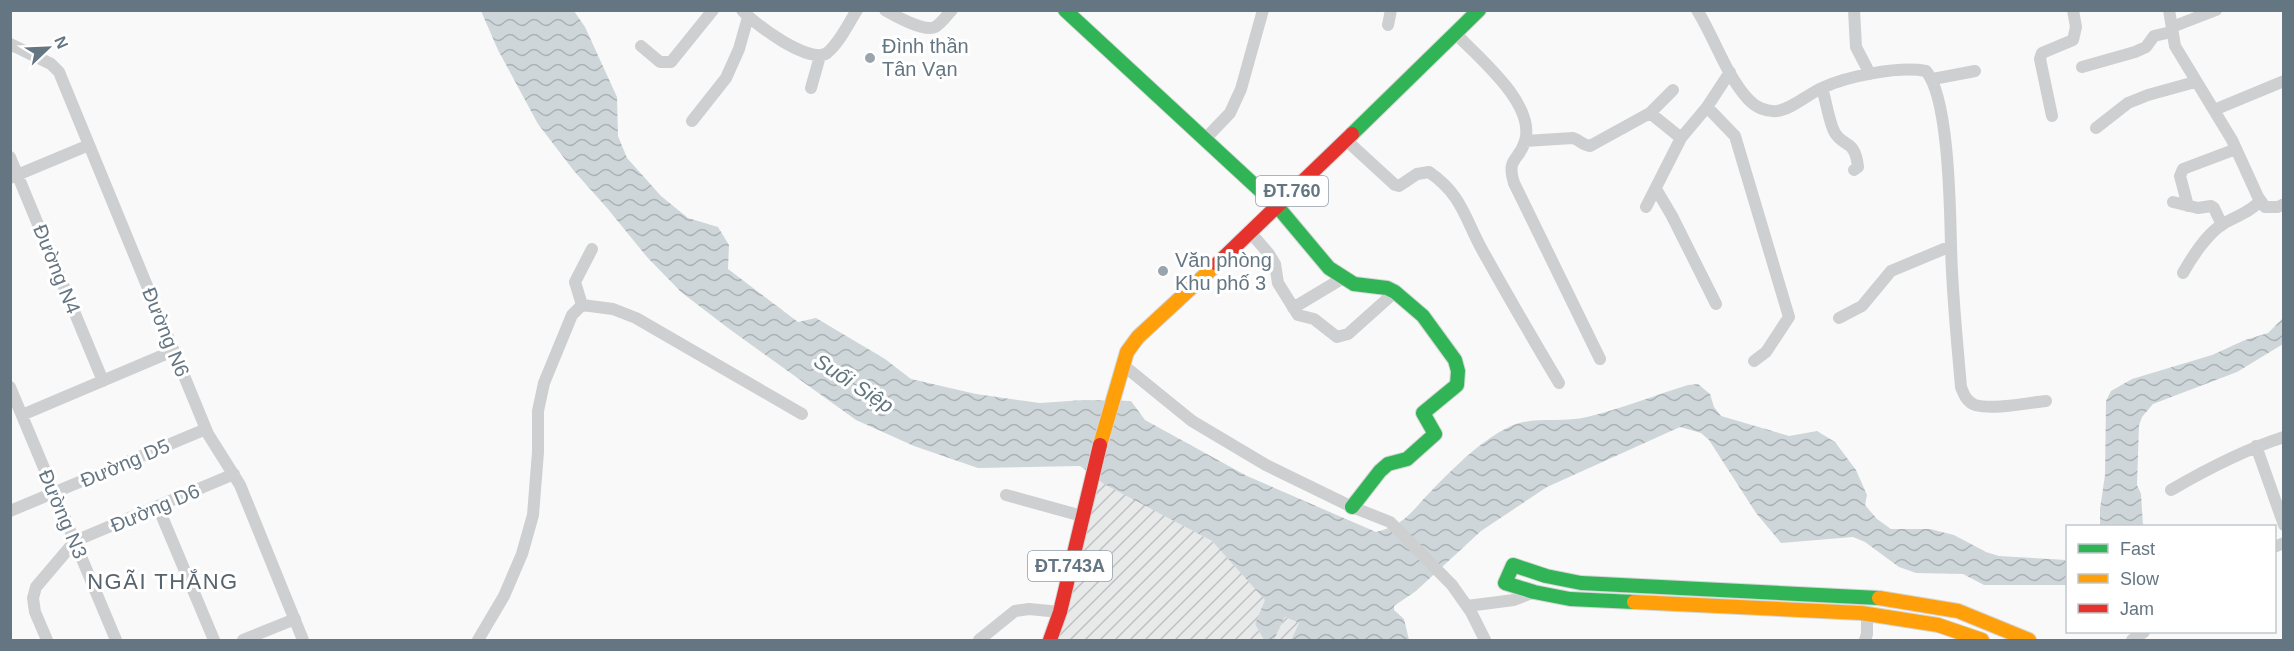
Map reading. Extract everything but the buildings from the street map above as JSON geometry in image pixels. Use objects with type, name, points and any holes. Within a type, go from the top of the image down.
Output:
[{"type":"street","points":[[641,46],[660,62],[671,62],[713,10]]},
{"type":"street","points":[[692,121],[726,78],[739,49],[745,14],[806,54],[820,56],[826,54],[833,46],[857,10]]},
{"type":"street","points":[[885,10],[930,28],[935,27],[952,10]]},
{"type":"street","points":[[1065,10],[1277,206],[1329,268],[1353,284],[1387,288],[1395,292],[1423,316],[1455,360],[1458,371],[1457,385],[1423,413],[1435,434],[1407,459],[1388,464],[1380,471],[1352,507]]},
{"type":"street","points":[[1205,139],[1230,113],[1241,89],[1263,10]]},
{"type":"street","points":[[1388,25],[1391,10]]},
{"type":"street","name":"ĐT.760","points":[[1118,379],[1127,352],[1148,325],[1250,232],[1479,10]]},
{"type":"street","points":[[1697,10],[1737,86],[1749,100],[1768,111],[1780,110],[1822,88],[1847,79],[1870,74],[1926,71],[1933,79],[1938,95],[1948,176],[1961,387],[1964,397],[1974,404],[1990,406],[2046,401]]},
{"type":"street","points":[[1854,10],[1856,47],[1870,74]]},
{"type":"street","points":[[2052,116],[2040,59],[2042,53],[2073,40],[2076,27],[2073,10]]},
{"type":"street","points":[[2169,10],[2175,46],[2236,149],[2260,201],[2265,207],[2272,208],[2283,204]]},
{"type":"street","points":[[2082,67],[2135,52],[2146,47],[2154,36],[2216,10]]},
{"type":"street","points":[[1455,33],[1515,96],[1526,129],[1525,141],[1511,164],[1514,183],[1600,359]]},
{"type":"street","name":"Đường N6","points":[[10,44],[51,64],[60,72],[206,429],[240,485],[303,640]]},
{"type":"street","points":[[811,88],[820,56]]},
{"type":"street","points":[[1933,79],[1975,71]]},
{"type":"street","points":[[1646,207],[1681,138],[1707,107],[1730,72]]},
{"type":"street","points":[[2214,110],[2283,81]]},
{"type":"street","points":[[2096,128],[2128,103],[2195,82]]},
{"type":"street","points":[[1822,88],[1836,135],[1851,146],[1856,155],[1858,167],[1854,170]]},
{"type":"street","points":[[1525,141],[1572,138],[1590,146],[1650,113],[1673,90]]},
{"type":"street","points":[[1707,107],[1736,136],[1780,291],[1788,309],[1787,322],[1780,328],[1766,352],[1754,361]]},
{"type":"street","points":[[1650,113],[1681,138]]},
{"type":"street","points":[[1346,140],[1395,185],[1399,186],[1417,174],[1430,172],[1452,191],[1459,200],[1476,240],[1559,383]]},
{"type":"street","points":[[14,176],[89,145]]},
{"type":"street","points":[[2188,206],[2180,176],[2183,170],[2236,149]]},
{"type":"street","name":"Đường N4","points":[[10,157],[14,176],[103,381]]},
{"type":"street","points":[[1656,189],[1716,304]]},
{"type":"street","points":[[2183,273],[2192,257],[2222,225],[2246,214],[2260,201]]},
{"type":"street","points":[[2173,202],[2198,208],[2211,206],[2222,225]]},
{"type":"street","points":[[1250,232],[1275,264],[1278,283],[1298,315],[1314,319],[1337,337],[1348,334],[1395,292]]},
{"type":"street","points":[[1839,318],[1862,306],[1891,272],[1951,246]]},
{"type":"street","points":[[582,305],[575,282],[591,249]]},
{"type":"street","points":[[1293,308],[1343,278]]},
{"type":"street","points":[[582,305],[613,309],[636,318],[802,414]]},
{"type":"street","points":[[478,640],[504,596],[522,554],[533,515],[538,411],[544,383],[572,315],[582,305]]},
{"type":"street","points":[[22,415],[173,351]]},
{"type":"street","points":[[1123,365],[1192,421],[1266,465],[1352,507],[1390,522],[1452,585],[1467,606],[1485,640]]},
{"type":"street","name":"ĐT.743A","points":[[1050,640],[1060,612],[1086,498],[1118,379]]},
{"type":"street","name":"Đường N3","points":[[10,387],[116,640]]},
{"type":"street","name":"Đường D5","points":[[10,511],[206,429]]},
{"type":"street","points":[[2170,490],[2215,465],[2256,446],[2283,437]]},
{"type":"street","points":[[2256,446],[2283,525]]},
{"type":"street","name":"Đường D6","points":[[75,541],[234,474]]},
{"type":"street","points":[[1006,495],[1082,516]]},
{"type":"street","points":[[158,507],[214,640]]},
{"type":"street","points":[[47,640],[35,612],[33,598],[36,587],[75,541]]},
{"type":"street","points":[[1995,625],[1984,640],[1938,625],[1867,614],[1570,599],[1534,592],[1505,583],[1513,565],[1546,576],[1581,583],[1872,597],[1958,611],[1995,625],[2029,640]]},
{"type":"street","points":[[1619,585],[1620,601]]},
{"type":"street","points":[[1467,606],[1514,600],[1534,592]]},
{"type":"street","points":[[979,640],[1015,611],[1029,609],[1060,612]]},
{"type":"street","points":[[1865,640],[1868,634],[1867,614]]},
{"type":"street","points":[[243,640],[295,619]]},
{"type":"shaded area","points":[[1097,479],[1212,541],[1266,600],[1255,624],[1264,640],[1057,640]]},
{"type":"shaded area","points":[[1285,617],[1299,623],[1291,640],[1274,640]]},
{"type":"water","name":"Suối Siệp","points":[[481,11],[574,11],[585,27],[617,97],[618,136],[627,158],[661,196],[688,218],[718,227],[729,245],[728,269],[798,322],[816,318],[885,359],[911,379],[976,394],[1040,403],[1084,400],[1131,401],[1145,420],[1247,476],[1376,532],[1402,521],[1469,454],[1511,426],[1529,421],[1587,417],[1688,385],[1698,384],[1710,394],[1714,407],[1721,416],[1789,436],[1817,431],[1835,442],[1856,470],[1867,495],[1865,505],[1877,519],[1891,529],[1930,529],[1954,535],[1986,552],[1999,556],[2066,560],[2066,585],[1984,585],[1963,574],[1916,573],[1899,567],[1865,542],[1853,537],[1781,543],[1756,513],[1709,440],[1701,433],[1680,427],[1547,487],[1481,531],[1416,591],[1394,606],[1394,610],[1404,619],[1409,640],[1291,640],[1299,623],[1285,617],[1274,640],[1264,640],[1255,624],[1265,600],[1212,541],[1104,484],[1080,466],[978,468],[914,446],[856,420],[681,292],[647,257],[574,171],[538,124],[498,50]]},
{"type":"water","points":[[2283,318],[2283,344],[2237,372],[2153,404],[2142,417],[2139,425],[2137,485],[2141,494],[2143,525],[2100,525],[2105,475],[2106,401],[2111,391],[2132,379],[2212,355],[2245,340],[2268,333]]},
{"type":"traffic: fast","points":[[1065,10],[1277,206],[1329,268],[1354,284],[1387,288],[1395,292],[1423,316],[1455,360],[1458,371],[1457,385],[1423,413],[1435,434],[1407,459],[1388,464],[1380,471],[1352,507]]},
{"type":"traffic: fast","points":[[1352,134],[1479,10]]},
{"type":"traffic: fast","points":[[1634,602],[1570,599],[1534,592],[1505,583],[1513,565],[1546,576],[1581,583],[1879,598]]},
{"type":"traffic: slow","points":[[1100,445],[1127,352],[1138,337],[1217,264]]},
{"type":"traffic: slow","points":[[1879,598],[1958,611],[2029,640]]},
{"type":"traffic: slow","points":[[1634,602],[1861,613],[1938,625],[1982,640]]},
{"type":"traffic: jam","points":[[1217,264],[1352,134]]},
{"type":"traffic: jam","points":[[1050,640],[1060,612],[1100,445]]},
{"type":"place","name":"Đình thần Tân Vạn","points":[[870,58]]},
{"type":"place","name":"Văn phòng Khu phố 3","points":[[1163,271]]},
{"type":"district","name":"NGÃI THẮNG","points":[[163,581]]}]
